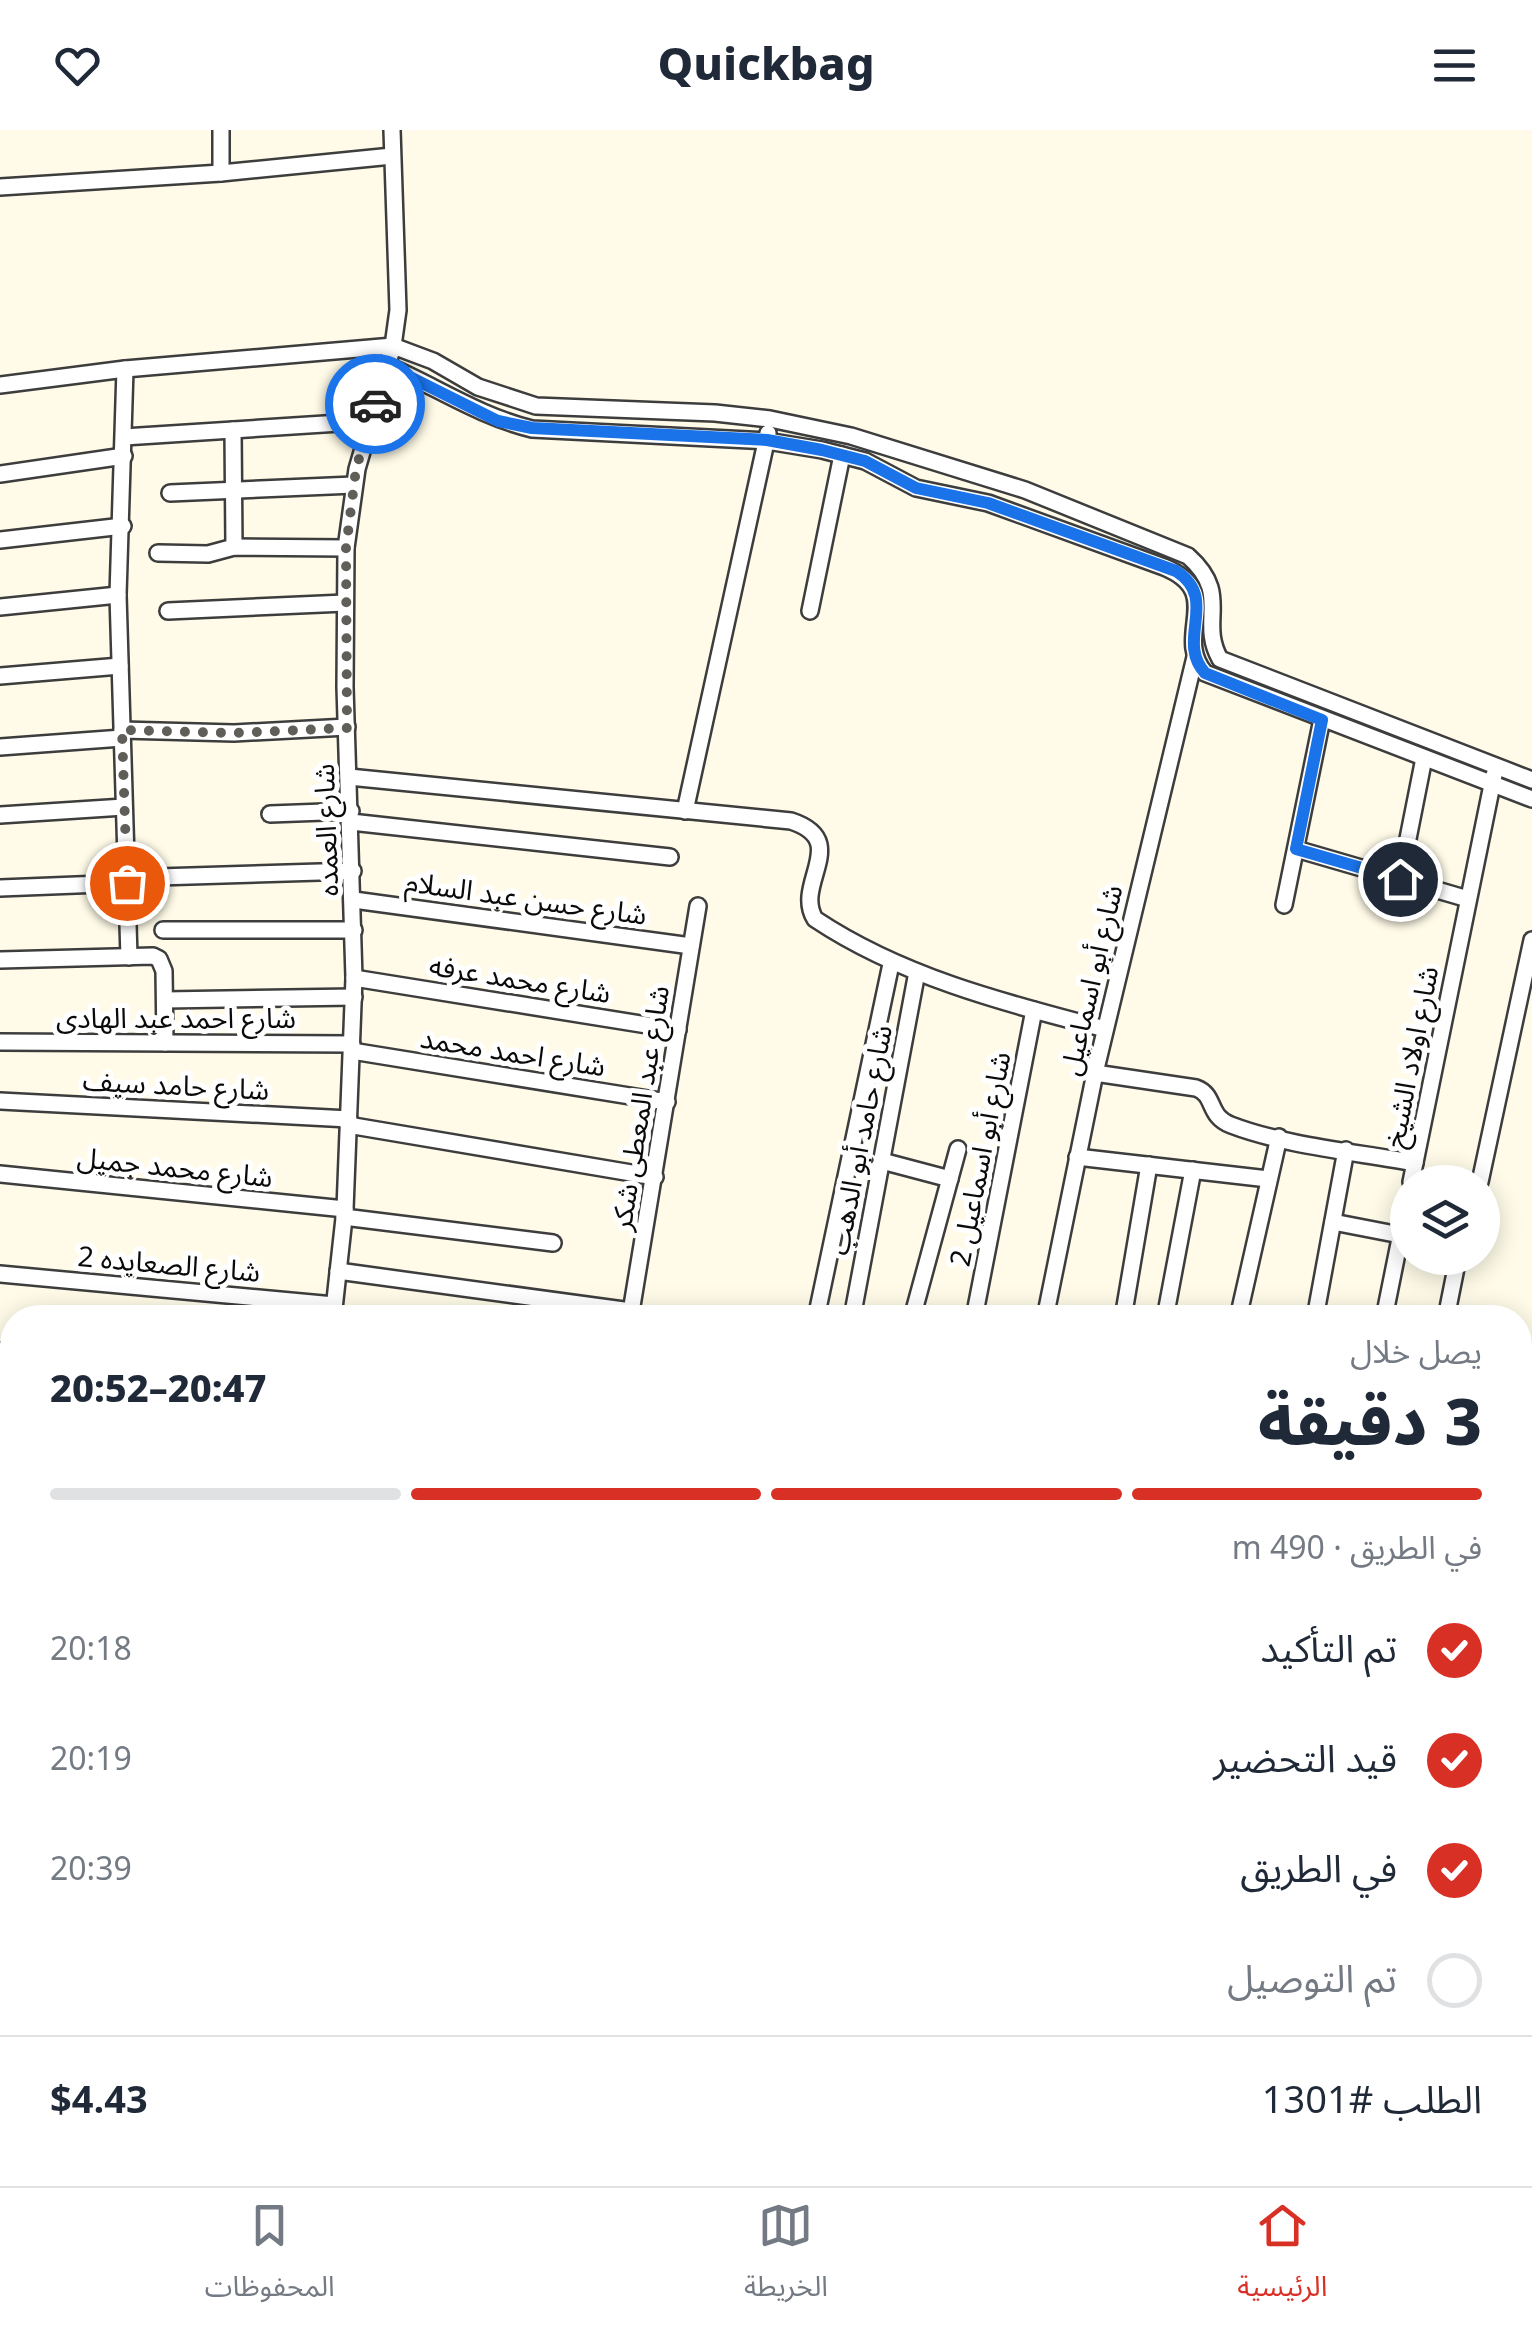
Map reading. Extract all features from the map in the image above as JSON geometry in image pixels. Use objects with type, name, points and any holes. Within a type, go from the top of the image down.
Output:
[{"type":"street","points":[[221,130],[221,173]]},
{"type":"street","name":"شارع العمده","points":[[335,1305],[344,1213],[354,998],[346,548],[354,485],[393,346],[400,273],[392,130]]},
{"type":"street","points":[[0,187],[221,173],[392,156]]},
{"type":"street","points":[[0,385],[125,369],[393,346],[434,361],[506,399],[536,406],[715,413],[851,436],[1025,490],[1188,556],[1213,590],[1213,646],[1220,659],[1532,780]]},
{"type":"street","points":[[388,366],[498,421],[532,428],[767,440],[865,461],[916,488],[988,503],[1176,571],[1194,587],[1198,599],[1213,590]]},
{"type":"street","points":[[125,369],[118,595],[129,957]]},
{"type":"street","points":[[685,811],[770,420]]},
{"type":"street","points":[[124,437],[371,421]]},
{"type":"street","points":[[233,430],[234,547]]},
{"type":"street","points":[[810,612],[842,455]]},
{"type":"street","points":[[0,474],[124,456]]},
{"type":"street","points":[[170,492],[354,485]]},
{"type":"street","points":[[1099,543],[1103,522]]},
{"type":"street","points":[[0,540],[122,526]]},
{"type":"street","points":[[158,553],[208,554],[234,547],[346,548]]},
{"type":"street","points":[[0,608],[118,595]]},
{"type":"street","name":"شارع أبو اسماعيل","points":[[1048,1305],[1105,1029],[1195,657],[1198,599]]},
{"type":"street","points":[[168,611],[345,604]]},
{"type":"street","points":[[1195,657],[1199,666],[1214,678],[1532,799]]},
{"type":"street","points":[[0,676],[120,666]]},
{"type":"street","points":[[1284,905],[1322,720]]},
{"type":"street","points":[[0,747],[122,734],[347,728]]},
{"type":"street","points":[[1400,879],[1424,758]]},
{"type":"street","name":"شارع اولاد الشيخ","points":[[1415,1164],[1496,766]]},
{"type":"street","points":[[349,777],[791,821],[807,826],[817,836],[820,850],[810,913],[825,926],[891,964],[1105,1029]]},
{"type":"street","points":[[0,814],[124,807]]},
{"type":"street","points":[[270,814],[351,816],[670,857]]},
{"type":"street","points":[[1296,849],[1468,899]]},
{"type":"street","points":[[158,877],[353,871]]},
{"type":"street","points":[[0,888],[127,883]]},
{"type":"street","name":"شارع حسن عبد السلام","points":[[354,900],[691,946]]},
{"type":"street","name":"شارع عبد المعطى شكر","points":[[633,1305],[698,906]]},
{"type":"street","points":[[163,930],[354,930]]},
{"type":"street","points":[[1484,1165],[1532,940]]},
{"type":"street","points":[[0,960],[159,959],[163,964],[165,1043]]},
{"type":"street","points":[[819,1305],[891,964]]},
{"type":"street","name":"شارع حامد أبو الدهب","points":[[854,1305],[917,972]]},
{"type":"street","name":"شارع محمد عرفه","points":[[354,978],[678,1030]]},
{"type":"street","points":[[164,1000],[354,998]]},
{"type":"street","name":"شارع أبو اسماعيل 2","points":[[977,1305],[1034,1010]]},
{"type":"street","name":"شارع احمد عبد الهادى","points":[[0,1042],[352,1047]]},
{"type":"street","name":"شارع احمد محمد","points":[[352,1047],[666,1102]]},
{"type":"street","points":[[1095,1074],[1196,1088],[1207,1096],[1219,1120],[1279,1138],[1415,1164]]},
{"type":"street","name":"شارع حامد سيف","points":[[0,1102],[348,1122],[655,1177]]},
{"type":"street","points":[[1241,1305],[1279,1138]]},
{"type":"street","points":[[916,1305],[958,1149]]},
{"type":"street","points":[[1317,1305],[1346,1150]]},
{"type":"street","points":[[1077,1157],[1268,1179]]},
{"type":"street","points":[[882,1161],[950,1179]]},
{"type":"street","points":[[1125,1305],[1149,1165]]},
{"type":"street","points":[[1167,1305],[1193,1170]]},
{"type":"street","name":"شارع محمد جميل","points":[[0,1174],[344,1213],[553,1243]]},
{"type":"street","points":[[1332,1222],[1390,1234]]},
{"type":"street","points":[[338,1271],[570,1305]]},
{"type":"street","name":"شارع الصعايده 2","points":[[0,1274],[280,1305]]},
{"type":"street","points":[[1387,1305],[1392,1275]]},
{"type":"street","points":[[1449,1305],[1455,1275]]},
{"type":"way so far","points":[[127,883],[122,730],[234,733],[347,728],[346,548],[356,469],[375,404]]},
{"type":"route","points":[[375,404],[388,366],[498,421],[532,428],[767,440],[822,450],[865,461],[916,488],[988,503],[1176,571],[1194,587],[1198,599],[1194,647],[1205,673],[1322,720],[1296,849],[1400,879]]}]
